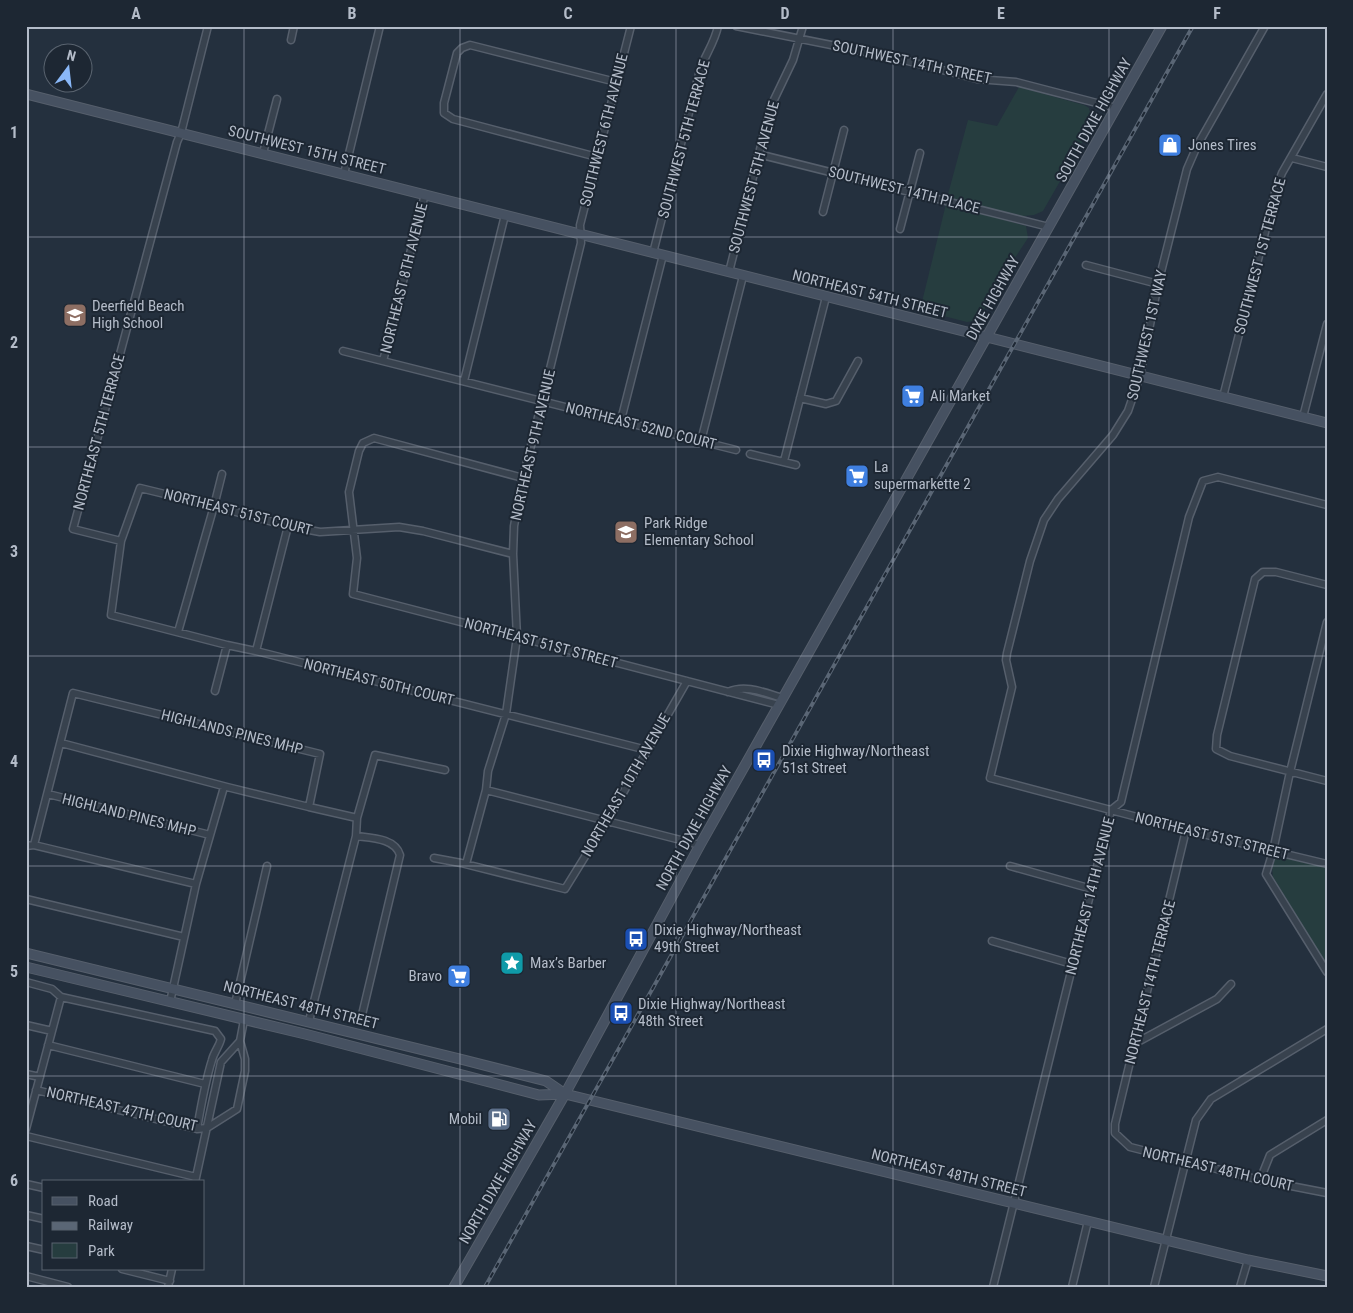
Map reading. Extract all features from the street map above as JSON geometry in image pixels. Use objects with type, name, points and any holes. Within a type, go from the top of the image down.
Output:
[{"type":"main road","name":"SOUTH DIXIE HIGHWAY","points":[[1049,227],[1162,26]]},
{"type":"main road","name":"SOUTHWEST 15TH STREET","points":[[26,94],[582,234]]},
{"type":"main road","name":"DIXIE HIGHWAY","points":[[961,384],[1049,227]]},
{"type":"main road","name":"NORTHEAST 54TH STREET","points":[[582,234],[1327,423]]},
{"type":"main road","name":"NORTH DIXIE HIGHWAY","points":[[454,1287],[565,1094],[700,844],[961,384]]},
{"type":"main road","name":"NORTHEAST 48TH STREET","points":[[26,953],[326,1025],[546,1081],[565,1094]]},
{"type":"main road","name":"NORTHEAST 48TH STREET","points":[[26,968],[244,1020],[539,1095],[565,1094],[1088,1222],[1248,1260],[1327,1276]]},
{"type":"main road","points":[[244,1020],[250,1014],[257,1013],[311,1026],[326,1025]]},
{"type":"street","name":"NORTHEAST 5TH TERRACE","points":[[121,541],[73,529],[181,133],[208,26]]},
{"type":"street","points":[[291,40],[294,26]]},
{"type":"street","points":[[344,174],[380,26]]},
{"type":"street","name":"SOUTHWEST 6TH AVENUE","points":[[582,234],[580,225],[631,26]]},
{"type":"street","name":"SOUTHWEST 5TH TERRACE","points":[[653,252],[700,70],[718,26]]},
{"type":"street","name":"SOUTHWEST 14TH STREET","points":[[736,26],[896,58],[977,79],[1016,82],[1116,108]]},
{"type":"street","name":"SOUTHWEST 5TH AVENUE","points":[[729,272],[771,106],[793,60],[803,26]]},
{"type":"street","name":"SOUTHWEST 1ST WAY","points":[[990,778],[1012,687],[1006,660],[1007,653],[1039,533],[1050,509],[1113,435],[1128,410],[1140,376],[1158,284],[1187,169],[1197,146],[1265,26]]},
{"type":"street","points":[[597,157],[453,120],[444,113],[444,103],[457,53],[462,48],[470,45],[616,82]]},
{"type":"street","name":"SOUTHWEST 1ST TERRACE","points":[[1223,397],[1276,188],[1282,173],[1327,94]]},
{"type":"street","points":[[263,154],[277,99]]},
{"type":"street","points":[[823,212],[844,130]]},
{"type":"street","points":[[900,229],[920,153]]},
{"type":"street","name":"SOUTHWEST 14TH PLACE","points":[[758,154],[1049,227]]},
{"type":"street","points":[[1292,158],[1327,167]]},
{"type":"street","name":"NORTHEAST 8TH AVENUE","points":[[383,361],[425,194]]},
{"type":"street","points":[[464,381],[505,214]]},
{"type":"street","name":"NORTHEAST 9TH AVENUE","points":[[466,864],[486,790],[488,771],[506,714],[517,637],[513,554],[514,526],[523,478],[582,234]]},
{"type":"street","points":[[621,420],[663,255]]},
{"type":"street","points":[[1086,266],[1158,284]]},
{"type":"street","points":[[701,441],[743,276]]},
{"type":"street","points":[[784,462],[826,297]]},
{"type":"street","points":[[1303,417],[1327,324]]},
{"type":"street","name":"NORTHEAST 52ND COURT","points":[[343,351],[736,450]]},
{"type":"street","points":[[800,398],[826,404],[836,401],[858,361]]},
{"type":"street","points":[[352,530],[348,492],[359,451],[363,443],[374,438],[523,478]]},
{"type":"street","points":[[750,454],[796,465]]},
{"type":"street","points":[[178,632],[222,474]]},
{"type":"street","name":"NORTHEAST 14TH AVENUE","points":[[993,1287],[1111,810],[1121,802],[1189,517],[1203,481],[1218,477],[1327,505]]},
{"type":"street","name":"NORTHEAST 51ST COURT","points":[[121,541],[140,488],[288,526],[320,532],[398,527],[423,531],[513,554]]},
{"type":"street","points":[[256,651],[288,526]]},
{"type":"street","name":"NORTHEAST 51ST STREET","points":[[352,530],[357,558],[353,594],[728,692],[736,688],[749,688],[781,702]]},
{"type":"street","name":"NORTHEAST 50TH COURT","points":[[121,541],[111,615],[647,750]]},
{"type":"street","points":[[1327,585],[1276,572],[1263,572],[1255,579],[1217,735],[1216,749],[1230,756],[1327,782]]},
{"type":"street","points":[[1327,622],[1266,874],[1327,972]]},
{"type":"street","points":[[215,691],[227,645]]},
{"type":"street","name":"NORTHEAST 10TH AVENUE","points":[[466,864],[565,889],[607,821],[688,681]]},
{"type":"street","name":"HIGHLANDS PINES MHP","points":[[61,743],[73,693],[320,754],[310,806]]},
{"type":"street","points":[[34,845],[61,743],[224,786],[357,818]]},
{"type":"street","points":[[309,1021],[356,836],[357,818],[374,755],[445,770]]},
{"type":"street","name":"NORTHEAST 51ST STREET","points":[[990,778],[1186,830],[1327,864]]},
{"type":"street","points":[[170,1002],[196,884],[224,786]]},
{"type":"street","points":[[486,790],[700,844]]},
{"type":"street","name":"HIGHLAND PINES MHP","points":[[48,794],[210,835]]},
{"type":"street","name":"NORTHEAST 14TH TERRACE","points":[[1115,1133],[1115,1124],[1186,830]]},
{"type":"street","points":[[356,836],[382,840],[392,844],[398,848],[400,855],[361,1019]]},
{"type":"street","points":[[26,846],[34,845],[196,884]]},
{"type":"street","points":[[434,858],[466,864]]},
{"type":"street","points":[[235,1004],[267,866]]},
{"type":"street","points":[[1010,866],[1092,888]]},
{"type":"street","points":[[26,899],[184,937]]},
{"type":"street","points":[[992,942],[1072,964]]},
{"type":"street","points":[[26,982],[52,989],[61,997],[215,1031],[221,1039],[219,1047],[212,1057],[197,1129]]},
{"type":"street","points":[[1134,1044],[1217,999],[1231,984]]},
{"type":"street","points":[[26,1129],[61,997]]},
{"type":"street","points":[[207,1128],[237,1109],[245,1071],[245,1059],[240,1041],[244,1020]]},
{"type":"street","points":[[26,1025],[52,1031]]},
{"type":"street","points":[[1154,1287],[1196,1120],[1211,1099],[1327,1029]]},
{"type":"street","points":[[26,1136],[196,1179],[221,1062],[240,1041]]},
{"type":"street","points":[[48,1046],[205,1084]]},
{"type":"street","name":"NORTHEAST 47TH COURT","points":[[26,1074],[40,1077]]},
{"type":"street","name":"NORTHEAST 47TH COURT","points":[[36,1090],[197,1129],[207,1128]]},
{"type":"street","points":[[1260,1180],[1270,1156],[1327,1120]]},
{"type":"street","name":"NORTHEAST 48TH COURT","points":[[1115,1133],[1130,1147],[1260,1180],[1327,1193]]},
{"type":"street","points":[[26,1184],[42,1188]]},
{"type":"street","points":[[26,1215],[42,1219]]},
{"type":"street","points":[[1072,1287],[1088,1222]]},
{"type":"street","points":[[26,1246],[42,1250]]},
{"type":"street","points":[[1240,1287],[1248,1260]]},
{"type":"street","points":[[125,1270],[169,1284],[172,1270]]},
{"type":"street","points":[[26,1276],[68,1287]]},
{"type":"green space","points":[[1019,87],[1084,105],[1089,108],[1095,120],[1043,211],[1034,215],[1022,216],[947,198],[968,120],[997,126]]},
{"type":"green space","points":[[946,204],[1026,226],[1028,238],[1003,276],[980,317],[973,321],[967,322],[920,310]]},
{"type":"green space","points":[[1282,856],[1327,867],[1327,966],[1273,877],[1272,866],[1274,859]]},
{"type":"railway","points":[[485,1287],[1193,26]]},
{"type":"place","name":"Jones Tires","points":[[1170,145]]},
{"type":"place","name":"Deerfield Beach High School","points":[[75,315]]},
{"type":"place","name":"Ali Market","points":[[913,396]]},
{"type":"place","name":"La supermarkette 2","points":[[857,476]]},
{"type":"place","name":"Park Ridge Elementary School","points":[[626,532]]},
{"type":"place","name":"Dixie Highway/Northeast 51st Street","points":[[764,760]]},
{"type":"place","name":"Dixie Highway/Northeast 49th Street","points":[[636,939]]},
{"type":"place","name":"Max’s Barber","points":[[512,963]]},
{"type":"place","name":"Bravo","points":[[459,976]]},
{"type":"place","name":"Dixie Highway/Northeast 48th Street","points":[[621,1013]]},
{"type":"place","name":"Mobil","points":[[499,1119]]}]
